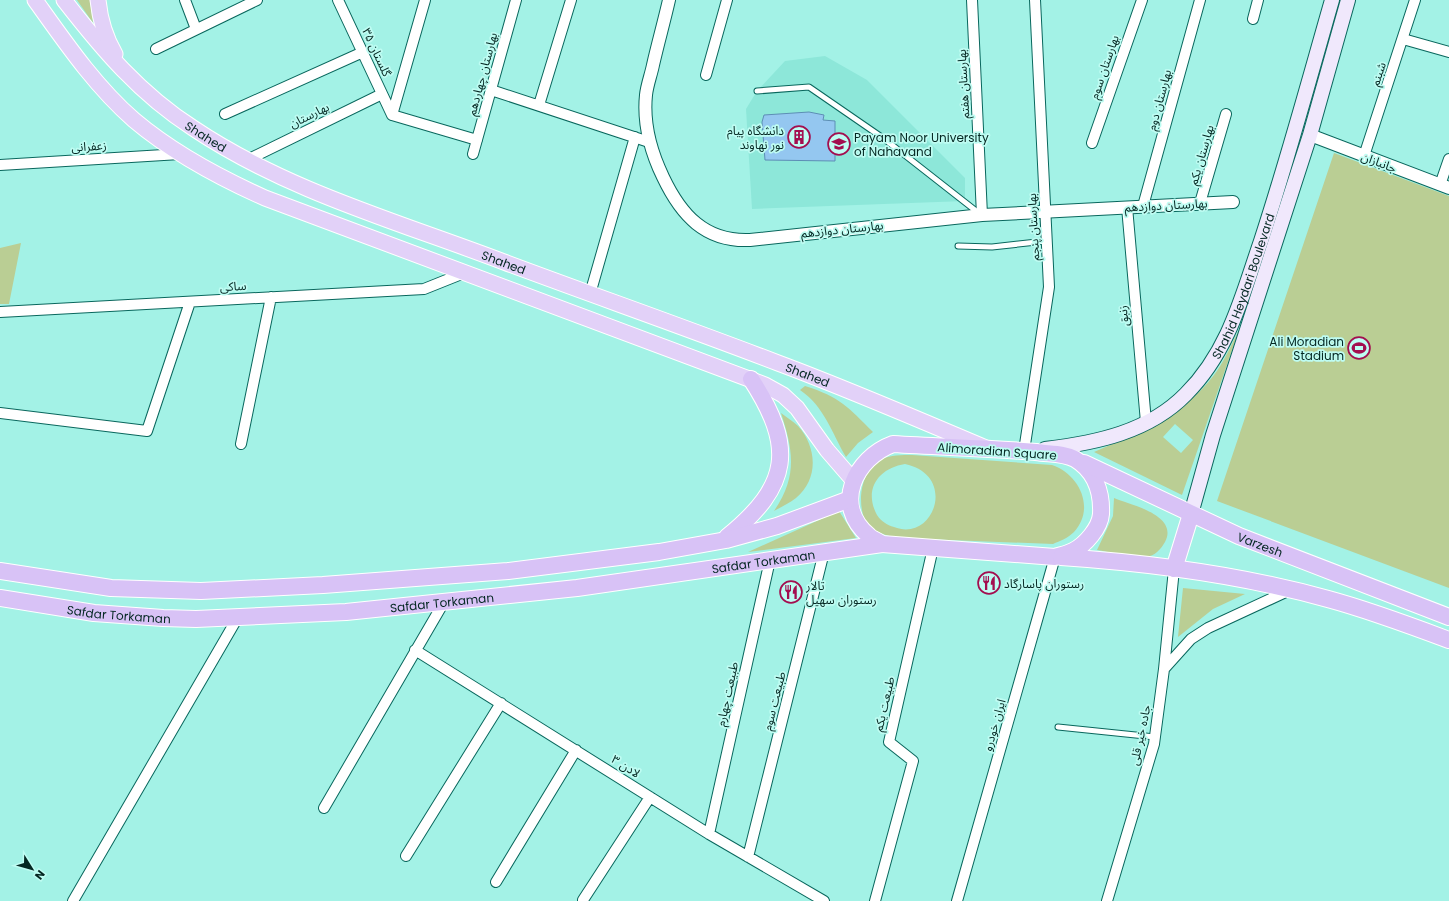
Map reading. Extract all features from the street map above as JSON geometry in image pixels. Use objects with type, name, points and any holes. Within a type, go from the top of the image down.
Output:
[{"type":"highway","points":[[723,540],[748,520],[762,505],[772,490],[779,470],[781,446],[777,428],[767,404],[751,379]]},
{"type":"highway","name":"Alimoradian Square","points":[[893,444],[1024,451],[1067,456],[1076,460],[1089,471],[1098,484],[1101,500],[1101,517],[1093,534],[1082,545],[1073,551],[1055,557],[882,544],[868,536],[859,524],[853,512],[850,499],[853,480],[860,467],[870,456],[893,444]]},
{"type":"highway","name":"Varzesh","points":[[1076,460],[1191,514],[1287,556],[1449,617]]},
{"type":"highway","name":"Safdar Torkaman","points":[[0,571],[79,584],[143,590],[201,591],[256,589],[508,571],[659,552],[723,540],[777,526],[850,499]]},
{"type":"highway","points":[[1174,569],[1191,514]]},
{"type":"highway","name":"Safdar Torkaman","points":[[0,598],[72,611],[132,616],[196,618],[346,612],[577,588],[882,544]]},
{"type":"highway","points":[[1055,557],[1107,560],[1222,576],[1328,598],[1388,617],[1449,640]]},
{"type":"main road","name":"Shahed","points":[[35,0],[86,69],[117,104],[147,130],[180,154],[208,171],[265,198],[751,379],[783,395],[797,408],[827,450],[853,480]]},
{"type":"main road","name":"Shahed","points":[[64,0],[102,47],[156,102],[192,128],[247,160],[296,183],[343,202],[778,363],[991,450]]},
{"type":"main road","points":[[98,0],[101,23],[110,45],[140,87]]},
{"type":"main road","name":"Shahid Heydari Boulevard","points":[[1024,451],[1079,445],[1107,439],[1146,422],[1162,413],[1186,395],[1220,351],[1232,326],[1275,198],[1332,0]]},
{"type":"main road","name":"Shahid Heydari Boulevard","points":[[1191,514],[1213,435],[1310,135],[1348,0]]},
{"type":"main road","points":[[1294,132],[1310,135]]},
{"type":"street","points":[[185,0],[196,29]]},
{"type":"street","points":[[156,49],[257,0]]},
{"type":"street","name":"گلستان ۳۵","points":[[338,0],[392,114]]},
{"type":"street","points":[[424,0],[392,114],[477,140]]},
{"type":"street","name":"بهارستان چهاردهم","points":[[473,154],[516,0]]},
{"type":"street","points":[[539,106],[571,0]]},
{"type":"street","name":"بهارستان دوازدهم","points":[[669,0],[646,94],[646,126],[649,142],[669,190],[679,206],[700,226],[724,238],[750,240],[982,216],[1233,202]]},
{"type":"street","points":[[706,75],[727,0]]},
{"type":"street","name":"بهارستان هفتم","points":[[972,0],[982,216]]},
{"type":"street","name":"بهارستان پنجم","points":[[1024,451],[1049,287],[1035,0]]},
{"type":"street","name":"بهارستان سوم","points":[[1092,143],[1142,0]]},
{"type":"street","name":"بهارستان دوم","points":[[1143,206],[1200,0]]},
{"type":"street","points":[[1253,19],[1258,0]]},
{"type":"street","name":"شبنم","points":[[1364,156],[1415,0]]},
{"type":"street","points":[[1403,39],[1449,52]]},
{"type":"street","points":[[225,114],[363,52]]},
{"type":"street","points":[[491,90],[649,142]]},
{"type":"street","name":"بهارستان","points":[[247,160],[382,94]]},
{"type":"street","name":"بهارستان یکم","points":[[1200,203],[1226,114]]},
{"type":"street","name":"جانبازان","points":[[1310,135],[1445,186]]},
{"type":"street","points":[[590,294],[635,137]]},
{"type":"street","name":"زعفرانی","points":[[0,165],[180,154]]},
{"type":"street","points":[[1445,186],[1449,159]]},
{"type":"street","name":"زنبق","points":[[1127,207],[1146,422]]},
{"type":"street","name":"ساکی","points":[[0,312],[424,289],[464,273]]},
{"type":"street","points":[[241,444],[271,297]]},
{"type":"street","points":[[0,413],[147,431],[190,302]]},
{"type":"street","name":"طبیعت یکم","points":[[875,901],[913,761],[889,742],[933,548]]},
{"type":"street","name":"طبیعت سوم","points":[[748,857],[824,552]]},
{"type":"street","name":"ایران خودرو","points":[[957,901],[1055,557]]},
{"type":"street","name":"طبیعت چهارم","points":[[709,834],[770,560]]},
{"type":"street","name":"جاده خیر قلی","points":[[1107,901],[1155,737],[1164,669],[1174,569]]},
{"type":"street","points":[[1164,669],[1191,639],[1208,628],[1290,590]]},
{"type":"street","points":[[324,808],[444,602]]},
{"type":"street","points":[[73,901],[238,617]]},
{"type":"street","name":"لادن ۳","points":[[416,650],[709,834],[824,901]]},
{"type":"street","points":[[406,856],[501,703]]},
{"type":"street","points":[[496,882],[576,750]]},
{"type":"street","points":[[583,900],[650,797]]},
{"type":"lane","points":[[757,91],[810,87],[923,167],[982,216]]},
{"type":"lane","points":[[958,246],[992,247],[1046,241]]},
{"type":"lane","points":[[1058,727],[1155,737]]},
{"type":"shaded area","points":[[77,0],[90,0],[93,23]]},
{"type":"shaded area","name":"Payam Noor University of Nahavand","points":[[825,56],[867,80],[965,178],[965,201],[752,209],[746,109],[757,91],[785,61]]},
{"type":"shaded area","name":"Ali Moradian Stadium","points":[[1334,153],[1449,196],[1449,588],[1217,501]]},
{"type":"shaded area","points":[[21,243],[9,304],[0,304],[0,248]]},
{"type":"shaded area","points":[[1239,330],[1182,495],[1094,452],[1143,430],[1175,412],[1189,401],[1202,389],[1218,370]],"holes":[[[1175,424],[1193,440],[1181,453],[1163,437]]]},
{"type":"shaded area","points":[[805,386],[827,394],[843,404],[873,432],[858,443],[846,457],[827,420],[808,396],[800,390]]},
{"type":"shaded area","points":[[781,413],[796,424],[804,434],[809,443],[813,463],[809,482],[803,490],[794,500],[774,511],[787,486],[791,463],[788,439]]},
{"type":"shaded area","points":[[908,455],[1052,465],[1062,469],[1077,484],[1084,503],[1084,513],[1080,523],[1072,534],[1053,544],[898,538],[880,533],[866,522],[863,514],[861,496],[865,478],[869,470],[882,459],[892,456]],"holes":[[[905,464],[921,471],[931,481],[935,493],[934,506],[929,517],[920,525],[908,529],[894,527],[880,519],[873,506],[872,497],[873,488],[881,475],[896,466]]]},
{"type":"shaded area","points":[[1114,498],[1151,512],[1159,518],[1165,525],[1168,533],[1160,550],[1155,554],[1141,557],[1097,550],[1113,516]]},
{"type":"shaded area","points":[[839,511],[856,538],[748,552]]},
{"type":"shaded area","points":[[1183,588],[1245,594],[1213,609],[1178,637]]},
{"type":"building","name":"دانشگاه پیام نور نهاوند","points":[[809,112],[824,115],[823,120],[835,121],[835,161],[765,160],[762,122],[764,115]]},
{"type":"place","name":"دانشگاه پیام نور نهاوند","points":[[799,137]]},
{"type":"place","name":"Payam Noor University of Nahavand","points":[[839,144]]},
{"type":"place","name":"Ali Moradian Stadium","points":[[1359,348]]},
{"type":"place","name":"رستوران پاسارگاد","points":[[989,583]]},
{"type":"place","name":"تالار رستوران سهیل","points":[[791,592]]}]
